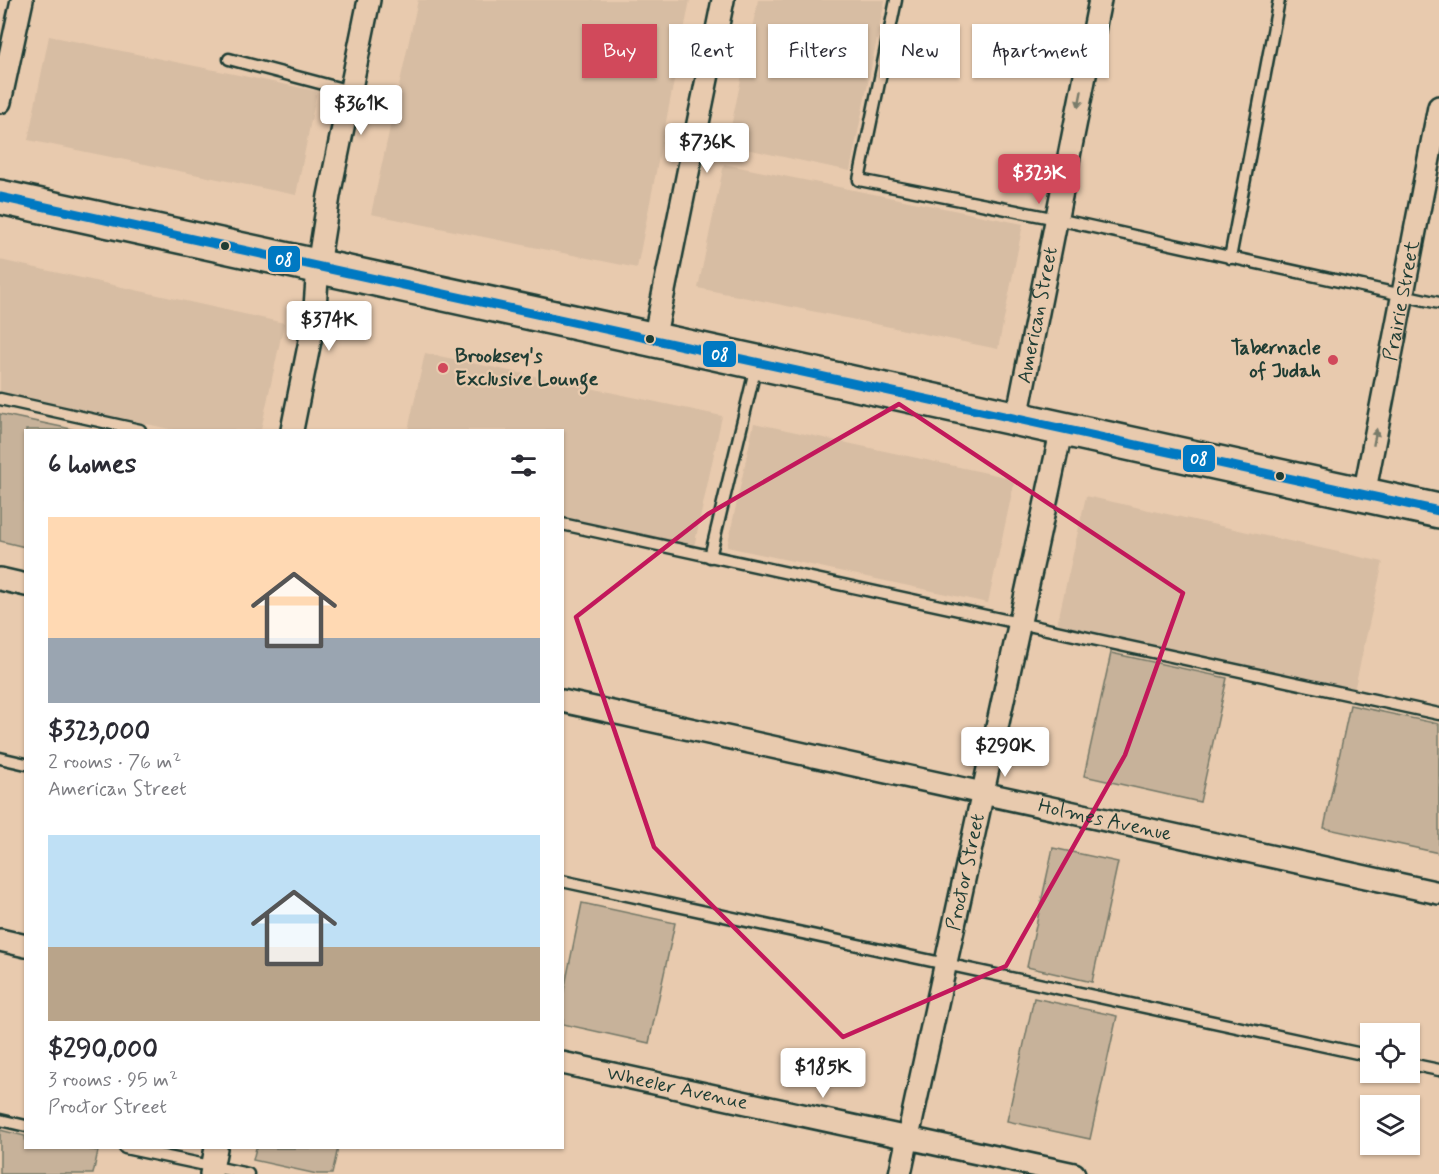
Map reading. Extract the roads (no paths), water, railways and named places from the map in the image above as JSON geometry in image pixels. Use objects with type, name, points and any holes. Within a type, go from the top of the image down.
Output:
[{"type":"main road","points":[[0,197],[1439,511]]},
{"type":"street","points":[[0,102],[22,0]]},
{"type":"street","points":[[292,429],[313,329],[318,266],[328,196],[369,0]]},
{"type":"street","points":[[654,340],[723,0]]},
{"type":"street","name":"American Street","points":[[1017,418],[1100,0]]},
{"type":"street","name":"Prairie Street","points":[[1364,495],[1439,107]]},
{"type":"street","name":"Proctor Street","points":[[900,1174],[1062,428]]},
{"type":"street","points":[[0,579],[24,585]]},
{"type":"street","name":"Holmes Avenue","points":[[564,701],[1439,893]]},
{"type":"street","points":[[0,940],[24,946]]},
{"type":"street","name":"Wheeler Avenue","points":[[564,1063],[1074,1174]]},
{"type":"lane","points":[[897,0],[859,180],[1056,219],[1439,303]]},
{"type":"lane","points":[[1230,258],[1279,0]]},
{"type":"lane","points":[[229,59],[350,91]]},
{"type":"lane","points":[[710,557],[756,363]]},
{"type":"lane","points":[[0,399],[135,429]]},
{"type":"lane","points":[[564,524],[1439,714]]},
{"type":"lane","points":[[0,758],[24,764]]},
{"type":"lane","points":[[564,881],[946,966],[1360,1054]]},
{"type":"lane","points":[[1420,1066],[1439,1070]]},
{"type":"lane","points":[[0,1120],[24,1126]]},
{"type":"lane","points":[[132,1149],[213,1163],[248,1174]]},
{"type":"place","name":"Tabernacle of Judah","points":[[1333,360]]},
{"type":"place","name":"Brooksey's Exclusive Lounge","points":[[443,368]]}]
